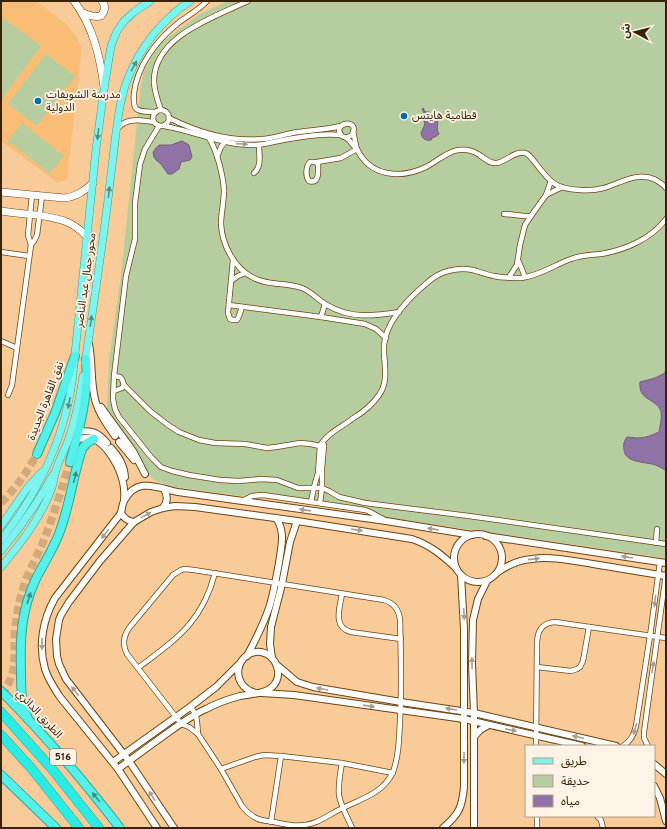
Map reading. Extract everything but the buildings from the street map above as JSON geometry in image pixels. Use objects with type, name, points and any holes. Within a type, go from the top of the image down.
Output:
[{"type":"highway","name":"نفق القاهرة الجديدة","points":[[37,454],[55,413],[75,356]]},
{"type":"highway","points":[[70,462],[84,409],[87,380],[86,359]]},
{"type":"highway","points":[[28,719],[20,689],[20,640],[25,611],[34,582],[60,532],[82,449],[87,443],[94,439]]},
{"type":"highway","name":"الطريق الدائري","points":[[1,691],[72,767],[120,828]]},
{"type":"highway","name":"516","points":[[1,712],[52,769],[99,828]]},
{"type":"highway","points":[[1,734],[32,769],[79,828]]},
{"type":"highway","points":[[1,775],[56,828]]},
{"type":"main road","points":[[74,1],[83,13],[90,27],[104,88]]},
{"type":"main road","points":[[83,13],[95,17],[101,16],[105,11],[102,1]]},
{"type":"main road","name":"محور جمال عبد الناصر","points":[[1,526],[28,487],[46,468],[56,445],[68,408],[104,88],[111,46],[117,31],[127,18],[141,6],[150,1]]},
{"type":"main road","name":"محور جمال عبد الناصر","points":[[1,568],[39,515],[53,486],[57,467],[75,419],[81,394],[107,211],[116,130],[123,91],[134,65],[150,38],[158,28],[190,1]]},
{"type":"main road","points":[[1,192],[59,198],[72,196],[84,190],[93,183]]},
{"type":"main road","points":[[1,211],[56,218],[66,221],[80,229],[87,237]]},
{"type":"main road","points":[[1,551],[32,510],[57,467]]},
{"type":"main road","points":[[1,540],[26,504],[46,468]]},
{"type":"street","points":[[207,1],[166,34],[145,61],[138,75],[134,91],[134,105],[139,111],[156,112],[161,110],[166,112],[169,118],[194,129],[228,137],[249,139],[262,139],[330,128],[341,126],[346,123],[350,124],[352,127],[357,149],[363,158],[372,167],[382,172],[393,174],[422,169],[456,150],[467,150],[496,164],[519,153],[528,154],[551,181],[562,187],[582,190],[596,190],[630,178],[645,177],[659,182],[666,188]]},
{"type":"street","points":[[161,110],[155,88],[155,75],[158,63],[165,50],[194,28],[248,1]]},
{"type":"street","points":[[138,120],[139,111]]},
{"type":"street","points":[[154,122],[153,117],[156,112]]},
{"type":"street","points":[[169,118],[168,123],[161,126],[145,149],[140,164],[135,203],[135,239],[127,270],[114,376],[114,404],[119,417],[151,458],[161,467],[189,475],[220,480],[239,481],[271,479],[284,482],[298,488],[322,488],[346,499],[365,503],[666,544]]},
{"type":"street","points":[[116,130],[127,122],[138,120],[154,122],[161,126],[177,128],[225,142],[258,145],[306,136],[327,134],[341,135],[357,149]]},
{"type":"street","points":[[341,126],[339,130],[341,135]]},
{"type":"street","points":[[346,138],[354,132]]},
{"type":"street","points":[[209,138],[217,156],[224,192],[221,222],[224,242],[234,260],[245,273],[260,281],[302,288],[325,304],[337,310],[361,316],[399,312]]},
{"type":"street","points":[[217,156],[225,142]]},
{"type":"street","points":[[254,173],[258,170],[259,166],[258,145]]},
{"type":"street","points":[[317,162],[341,158],[357,149]]},
{"type":"street","points":[[509,278],[516,269],[525,226],[530,216],[546,195],[551,181]]},
{"type":"street","points":[[546,195],[562,187]]},
{"type":"street","points":[[31,245],[28,238],[28,231],[32,195]]},
{"type":"street","points":[[8,395],[12,385],[29,256],[31,245],[37,233],[42,196]]},
{"type":"street","points":[[504,214],[513,214],[520,217],[530,216]]},
{"type":"street","points":[[520,217],[525,226]]},
{"type":"street","points":[[311,502],[322,445],[331,434],[359,414],[381,392],[385,377],[384,344],[389,328],[399,312],[411,298],[435,276],[456,270],[473,270],[492,276],[509,278],[525,277],[581,256],[610,252],[629,246],[648,237],[666,219]]},
{"type":"street","points":[[1,252],[29,256]]},
{"type":"street","points":[[234,260],[228,315],[230,318],[233,320],[238,318],[242,307]]},
{"type":"street","points":[[518,260],[525,277]]},
{"type":"street","points":[[231,281],[245,273]]},
{"type":"street","points":[[321,317],[325,304]]},
{"type":"street","points":[[229,305],[321,317],[369,326],[380,332],[386,338]]},
{"type":"street","points":[[88,339],[91,355],[93,392],[96,404],[101,416],[115,436]]},
{"type":"street","points":[[1,341],[17,348]]},
{"type":"street","points":[[114,376],[122,379],[124,385],[150,411],[168,425],[179,432],[199,440],[215,443],[245,444],[267,448],[276,448],[300,443],[322,445]]},
{"type":"street","points":[[114,391],[122,388],[124,385]]},
{"type":"street","points":[[93,392],[103,410],[132,451],[145,474]]},
{"type":"street","points":[[78,431],[90,431],[96,433],[107,443]]},
{"type":"street","points":[[76,440],[86,438],[94,439],[101,443],[116,462],[122,475],[124,489]]},
{"type":"street","points":[[120,442],[156,486]]},
{"type":"street","points":[[320,503],[322,488],[322,445]]},
{"type":"street","points":[[111,448],[124,468],[124,501],[121,513],[55,598],[46,616],[42,638],[42,649],[48,677],[60,696],[113,762],[157,828]]},
{"type":"street","points":[[124,501],[134,489],[148,485],[164,489],[242,501],[386,521],[472,535],[479,534],[492,538],[500,548],[502,560],[498,572]]},
{"type":"street","points":[[163,508],[168,499],[164,489]]},
{"type":"street","points":[[242,501],[257,495],[320,503],[365,510],[386,521]]},
{"type":"street","points":[[174,828],[129,761],[66,679],[57,656],[56,638],[61,615],[100,561],[134,522],[151,512],[163,508],[175,506],[195,507],[412,539],[437,551],[456,568],[461,575],[473,582],[491,579],[504,568],[533,558],[572,560],[658,575],[666,575],[643,735],[648,745]]},
{"type":"street","points":[[121,513],[126,520],[134,522]]},
{"type":"street","points":[[113,762],[216,687],[246,656],[266,616],[279,583],[283,536],[281,526],[276,518]]},
{"type":"street","points":[[272,658],[270,644],[271,627],[279,583],[297,521]]},
{"type":"street","points":[[656,543],[657,529]]},
{"type":"street","points":[[456,568],[454,554],[456,548],[460,542],[472,535]]},
{"type":"street","points":[[486,536],[663,562],[658,575],[636,726],[634,734],[624,745]]},
{"type":"street","points":[[90,553],[100,561]]},
{"type":"street","points":[[190,569],[279,583],[384,600],[396,607],[400,615],[401,702],[398,751],[392,772],[385,784],[375,793],[320,820],[306,825],[290,825],[261,820],[242,806],[221,769],[198,734],[189,727],[181,724],[125,651],[124,643],[125,635],[129,628],[170,578],[177,572],[190,569]]},
{"type":"street","points":[[138,668],[170,644],[186,629],[204,604],[212,586],[215,573]]},
{"type":"street","points":[[443,828],[457,814],[461,807],[463,798],[464,629],[461,575]]},
{"type":"street","points":[[474,828],[474,712],[472,664],[473,620],[478,599],[486,581]]},
{"type":"street","points":[[342,594],[338,619],[344,629],[351,632],[401,639]]},
{"type":"street","points":[[46,616],[59,620]]},
{"type":"street","points":[[536,745],[537,637],[538,632],[545,624],[555,622],[666,638]]},
{"type":"street","points":[[537,667],[571,670],[580,667],[583,661],[589,627]]},
{"type":"street","points":[[246,656],[260,652],[266,654],[272,658],[277,665],[292,679],[304,685],[401,702],[474,712],[612,745]]},
{"type":"street","points":[[241,661],[238,675],[244,687],[250,691],[294,695],[464,719],[578,745]]},
{"type":"street","points":[[118,769],[196,714],[216,704],[268,690],[274,686],[277,680],[277,665]]},
{"type":"street","points":[[643,686],[650,687]]},
{"type":"street","points":[[190,707],[196,714],[198,734]]},
{"type":"street","points":[[474,737],[480,730],[489,725]]},
{"type":"street","points":[[221,769],[264,755],[342,763],[392,772]]},
{"type":"street","points":[[271,822],[281,756]]},
{"type":"street","points":[[342,763],[339,795],[352,828]]},
{"type":"street","points":[[656,766],[666,774]]},
{"type":"street","points":[[655,788],[660,798],[666,821]]},
{"type":"street","points":[[536,817],[537,828]]},
{"type":"street","points":[[598,817],[601,820],[603,828]]},
{"type":"shaded area","name":"مدرسة الشويفات الدولية","points":[[1,1],[36,1],[65,23],[78,39],[81,47],[67,179],[58,183],[1,141]]},
{"type":"green space","points":[[228,1],[666,1],[666,558],[383,517],[374,511],[250,493],[241,496],[169,486],[154,480],[124,441],[107,408],[109,360],[121,275],[141,84],[144,71],[159,44],[200,14]]},
{"type":"green space","points":[[3,18],[41,46],[1,100],[1,21]]},
{"type":"green space","points":[[46,54],[75,76],[37,126],[8,104]]},
{"type":"green space","points":[[22,123],[64,156],[50,174],[8,141]]},
{"type":"water","points":[[423,108],[425,112],[429,112],[436,118],[438,122],[437,130],[439,134],[431,140],[424,139],[421,133],[425,124],[423,118]]},
{"type":"water","points":[[182,141],[189,145],[192,157],[190,160],[181,162],[179,169],[172,174],[168,174],[156,160],[153,152],[159,145],[171,145]]},
{"type":"water","points":[[666,365],[666,471],[656,465],[635,461],[627,457],[624,442],[627,437],[643,438],[659,432],[661,411],[657,405],[644,396],[641,392],[640,382],[655,378],[665,373]]},
{"type":"tunnel","points":[[1,503],[21,480],[37,454]]},
{"type":"tunnel","points":[[1,695],[7,687],[13,671],[16,621],[22,591],[49,528],[70,462]]},
{"type":"place","name":"مدرسة الشويفات الدولية","points":[[38,101]]},
{"type":"place","name":"قطامية هايتس","points":[[404,116]]}]
